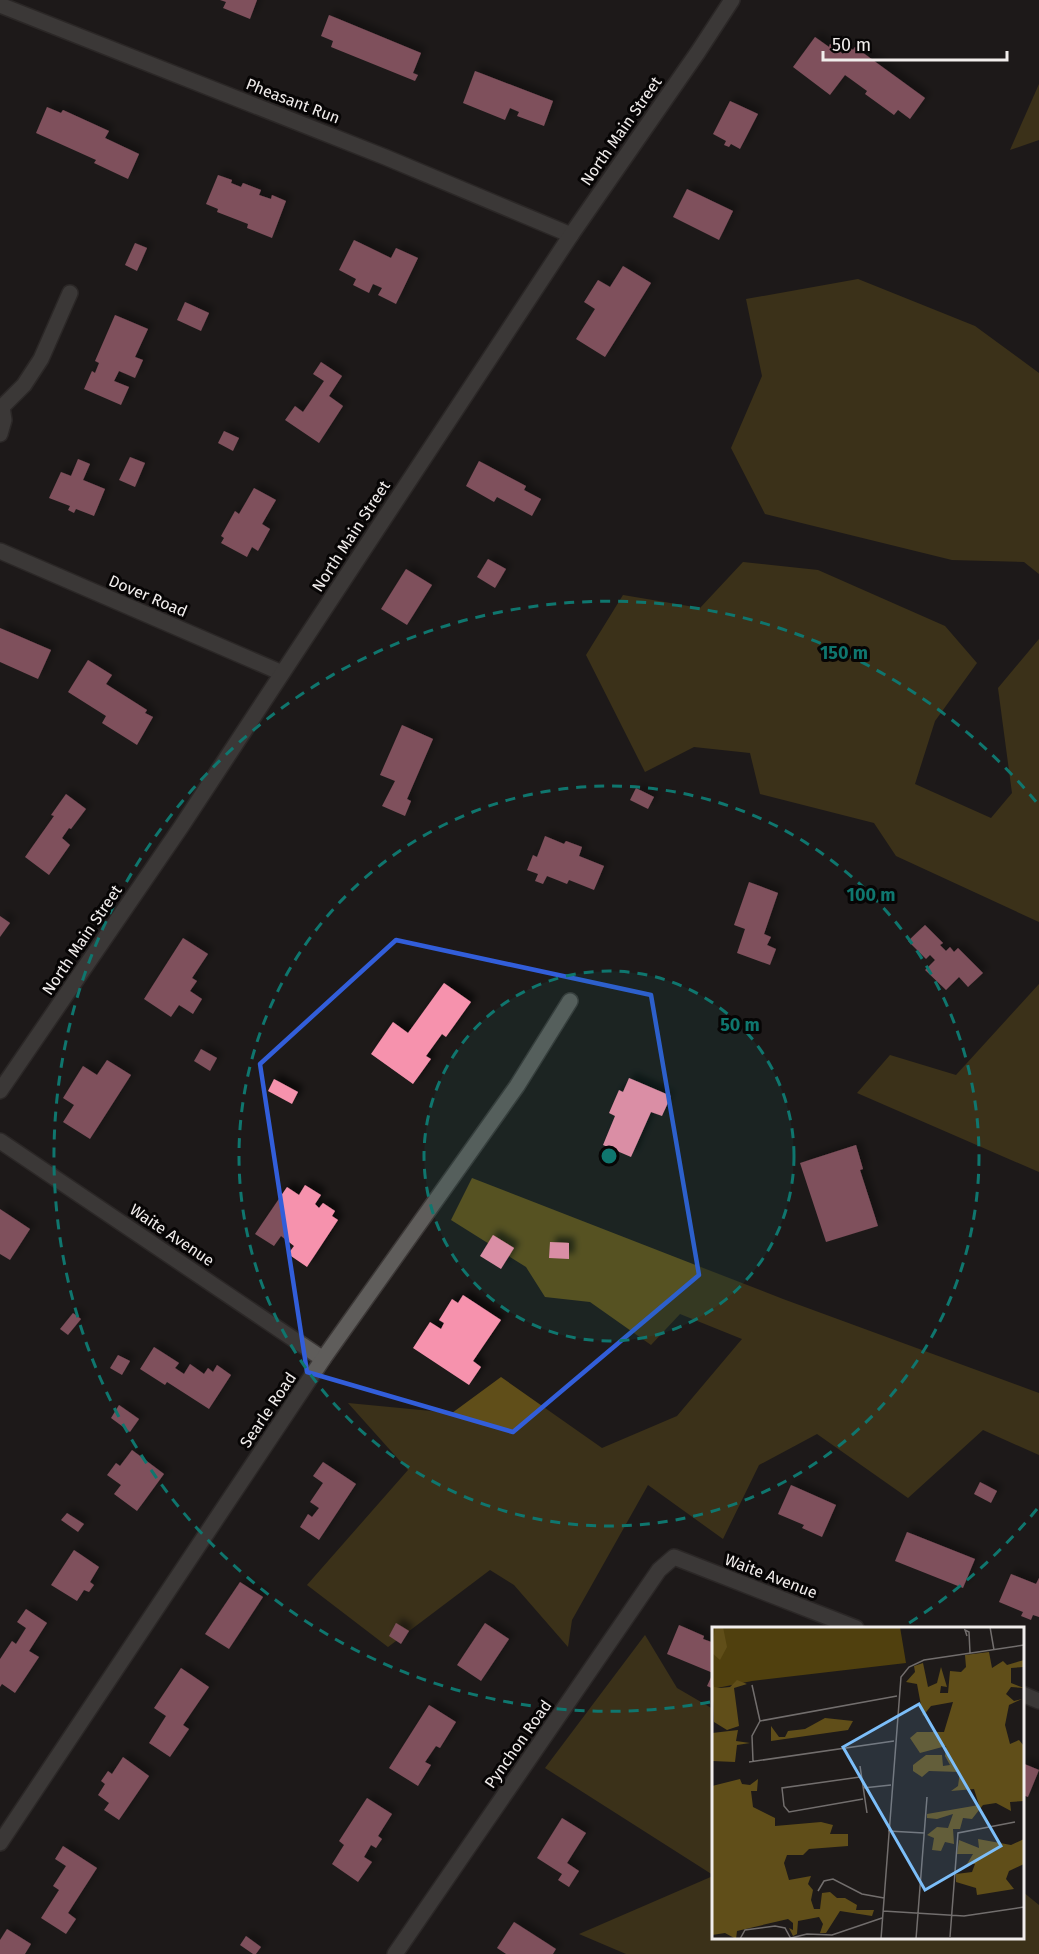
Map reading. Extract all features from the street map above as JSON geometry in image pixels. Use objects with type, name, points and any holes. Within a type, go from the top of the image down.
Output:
[{"type":"street","name":"North Main Street","points":[[0,1091],[181,827],[571,235],[732,0]]},
{"type":"street","name":"Pheasant Run","points":[[0,5],[374,152],[571,235]]},
{"type":"street","points":[[0,434],[4,420],[1,406],[24,385],[41,358],[70,293]]},
{"type":"street","name":"Dover Road","points":[[0,552],[282,673]]},
{"type":"street","name":"Searle Road","points":[[0,1842],[323,1359],[517,1086],[570,1000]]},
{"type":"street","name":"Waite Avenue","points":[[0,1141],[323,1359]]},
{"type":"street","name":"Waite Avenue","points":[[674,1557],[851,1627]]},
{"type":"street","name":"Pynchon Road","points":[[395,1954],[659,1570],[674,1557]]},
{"type":"street","points":[[1024,1694],[1039,1701]]},
{"type":"highlighted area","points":[[396,940],[651,995],[699,1275],[513,1432],[307,1372],[260,1064]]},
{"type":"shaded area","points":[[1039,84],[1039,140],[1010,150]]},
{"type":"shaded area","points":[[858,279],[975,326],[1039,373],[1039,574],[1024,562],[952,560],[765,514],[731,448],[762,376],[746,299]]},
{"type":"shaded area","points":[[743,562],[818,570],[945,626],[977,663],[935,721],[915,784],[991,818],[1012,793],[998,688],[1039,639],[1039,922],[896,856],[874,823],[760,794],[750,753],[694,747],[645,772],[586,655],[623,595],[700,608]]},
{"type":"shaded area","points":[[1039,984],[1039,1172],[857,1093],[890,1055],[956,1075]]},
{"type":"shaded area","points":[[472,1178],[783,1299],[1039,1393],[1039,1455],[983,1430],[908,1498],[817,1434],[759,1465],[723,1539],[648,1485],[572,1620],[568,1647],[514,1585],[490,1570],[388,1647],[307,1585],[408,1470],[348,1403],[452,1413],[501,1377],[602,1448],[677,1416],[742,1339],[680,1314],[651,1345],[590,1302],[545,1297],[526,1267],[451,1220]]},
{"type":"shaded area","points":[[645,1635],[677,1688],[712,1708],[712,1874],[545,1768]]},
{"type":"shaded area","points":[[712,1876],[712,1939],[1024,1939],[1024,1893],[1039,1905],[1039,1954],[626,1954],[579,1934]]},
{"type":"building","points":[[220,0],[257,0],[250,19],[223,8],[226,2]]},
{"type":"building","points":[[329,15],[421,53],[413,73],[418,75],[415,81],[331,47],[333,41],[321,36]]},
{"type":"building","points":[[815,37],[829,47],[830,44],[843,54],[849,46],[853,50],[855,47],[925,98],[910,119],[898,110],[894,115],[865,94],[867,91],[845,75],[830,95],[793,67]]},
{"type":"building","points":[[475,71],[553,101],[544,126],[517,116],[519,112],[510,108],[505,120],[463,103]]},
{"type":"building","points":[[730,101],[758,114],[740,149],[731,144],[729,147],[724,145],[726,141],[713,134]]},
{"type":"building","points":[[47,107],[61,113],[63,110],[109,131],[105,138],[139,154],[128,179],[94,163],[96,160],[36,133]]},
{"type":"building","points":[[218,175],[232,180],[231,183],[241,187],[243,183],[261,190],[259,195],[271,199],[272,195],[286,201],[272,238],[247,228],[248,224],[217,212],[218,209],[206,204]]},
{"type":"building","points":[[687,189],[733,211],[719,240],[673,217]]},
{"type":"building","points":[[354,240],[391,258],[396,248],[418,258],[396,304],[378,295],[382,288],[373,284],[369,293],[353,285],[356,279],[339,270]]},
{"type":"building","points":[[135,243],[147,248],[137,271],[125,265]]},
{"type":"building","points":[[623,266],[651,283],[605,357],[576,339],[595,309],[584,302],[598,280],[610,287]]},
{"type":"building","points":[[185,302],[209,313],[201,331],[177,320]]},
{"type":"building","points":[[115,315],[148,329],[135,357],[143,360],[135,378],[119,371],[114,381],[129,387],[121,405],[84,389],[92,371],[95,373],[99,363],[95,361]]},
{"type":"building","points":[[321,362],[342,376],[329,396],[343,406],[319,443],[285,420],[295,406],[303,412],[324,381],[313,374]]},
{"type":"building","points":[[224,431],[239,438],[233,451],[218,443]]},
{"type":"building","points":[[130,457],[145,463],[135,487],[119,480]]},
{"type":"building","points":[[78,459],[90,464],[83,480],[105,489],[94,516],[76,509],[74,513],[68,510],[70,506],[49,498],[61,472],[71,476]]},
{"type":"building","points":[[479,461],[526,486],[524,490],[541,499],[532,516],[497,497],[494,502],[466,486]]},
{"type":"building","points":[[254,488],[276,500],[262,524],[270,529],[258,551],[252,547],[247,557],[221,543],[224,538],[221,536],[235,511],[239,514]]},
{"type":"building","points":[[488,559],[506,569],[495,588],[477,577]]},
{"type":"building","points":[[406,569],[432,585],[407,625],[381,609]]},
{"type":"building","points":[[0,628],[51,650],[38,679],[0,662]]},
{"type":"building","points":[[88,660],[112,675],[106,684],[147,710],[145,713],[153,717],[137,745],[102,723],[106,716],[68,692]]},
{"type":"building","points":[[402,725],[433,739],[407,799],[411,801],[405,816],[382,806],[395,781],[380,775]]},
{"type":"building","points":[[636,788],[654,797],[648,809],[630,800]]},
{"type":"building","points":[[66,794],[86,809],[62,838],[70,845],[49,875],[25,857],[54,816],[51,815]]},
{"type":"building","points":[[545,836],[564,844],[566,841],[582,847],[579,856],[604,866],[594,890],[569,880],[567,884],[547,876],[543,884],[535,881],[538,874],[527,870],[533,855],[537,857]]},
{"type":"building","points":[[749,882],[778,893],[764,934],[771,937],[767,945],[776,949],[770,965],[737,953],[745,929],[734,925]]},
{"type":"building","points":[[0,916],[10,923],[0,937]]},
{"type":"building","points":[[925,925],[943,943],[940,945],[946,951],[950,947],[954,952],[958,948],[983,973],[968,987],[959,977],[946,990],[925,970],[935,960],[930,955],[926,959],[908,941]]},
{"type":"building","points":[[183,938],[208,954],[192,978],[197,981],[190,991],[202,999],[193,1014],[179,1005],[171,1017],[144,999]]},
{"type":"building","points":[[444,983],[471,1002],[446,1037],[442,1034],[426,1056],[431,1059],[413,1084],[371,1054],[393,1022],[408,1033]]},
{"type":"building","points":[[201,1049],[217,1058],[210,1071],[194,1061]]},
{"type":"building","points":[[107,1060],[131,1075],[90,1139],[63,1122],[74,1105],[63,1098],[83,1066],[97,1075]]},
{"type":"building","points":[[629,1078],[671,1096],[662,1116],[651,1112],[631,1157],[603,1145],[615,1116],[609,1113],[619,1090],[623,1092]]},
{"type":"building","points":[[274,1079],[298,1092],[292,1104],[268,1091]]},
{"type":"building","points":[[856,1145],[863,1169],[860,1170],[878,1226],[826,1242],[800,1163]]},
{"type":"building","points":[[305,1185],[321,1195],[315,1204],[319,1208],[323,1203],[335,1211],[332,1216],[338,1220],[307,1267],[288,1254],[294,1246],[281,1236],[274,1246],[255,1234],[287,1187],[299,1195]]},
{"type":"building","points":[[0,1209],[30,1229],[10,1260],[0,1254]]},
{"type":"building","points":[[493,1235],[514,1248],[501,1269],[480,1256]]},
{"type":"building","points":[[550,1242],[569,1243],[569,1259],[549,1258]]},
{"type":"building","points":[[463,1295],[501,1320],[473,1361],[481,1367],[469,1385],[413,1348],[430,1322],[441,1329],[444,1323],[439,1320],[452,1299],[458,1303]]},
{"type":"building","points":[[73,1313],[81,1319],[68,1335],[60,1329]]},
{"type":"building","points":[[154,1347],[179,1363],[175,1368],[184,1374],[190,1364],[204,1374],[208,1368],[213,1372],[217,1365],[231,1375],[209,1409],[167,1382],[165,1385],[140,1369]]},
{"type":"building","points":[[118,1355],[130,1361],[122,1375],[110,1368]]},
{"type":"building","points":[[119,1405],[139,1419],[130,1432],[111,1418]]},
{"type":"building","points":[[132,1450],[164,1474],[137,1511],[114,1494],[121,1485],[107,1475],[116,1463],[120,1466]]},
{"type":"building","points":[[323,1462],[356,1484],[319,1540],[300,1527],[308,1514],[312,1517],[319,1508],[310,1502],[323,1483],[313,1476]]},
{"type":"building","points":[[980,1482],[997,1491],[991,1503],[974,1494]]},
{"type":"building","points":[[791,1485],[836,1505],[822,1537],[802,1528],[804,1525],[778,1514]]},
{"type":"building","points":[[67,1513],[84,1524],[78,1532],[61,1520]]},
{"type":"building","points":[[907,1532],[975,1559],[963,1588],[895,1561]]},
{"type":"building","points":[[74,1550],[99,1567],[90,1582],[94,1585],[89,1592],[84,1590],[77,1601],[51,1585]]},
{"type":"building","points":[[1011,1574],[1036,1584],[1039,1578],[1039,1617],[1033,1615],[1031,1620],[1021,1616],[1023,1612],[999,1602]]},
{"type":"building","points":[[240,1582],[263,1597],[229,1649],[205,1634]]},
{"type":"building","points":[[26,1609],[47,1623],[29,1651],[39,1657],[15,1693],[2,1684],[0,1687],[0,1659],[12,1641],[16,1644],[26,1628],[17,1622]]},
{"type":"building","points":[[396,1623],[409,1631],[401,1644],[389,1636]]},
{"type":"building","points":[[485,1623],[509,1639],[481,1681],[457,1665]]},
{"type":"building","points":[[679,1625],[704,1636],[703,1639],[712,1642],[712,1673],[667,1654]]},
{"type":"building","points":[[181,1668],[209,1687],[183,1725],[189,1729],[170,1757],[149,1743],[166,1716],[154,1708]]},
{"type":"building","points":[[712,1675],[712,1688],[707,1686]]},
{"type":"building","points":[[429,1705],[456,1722],[440,1748],[436,1746],[425,1762],[431,1765],[418,1786],[389,1768]]},
{"type":"building","points":[[123,1757],[149,1776],[119,1820],[104,1810],[109,1803],[98,1795],[105,1784],[101,1781],[108,1771],[112,1774]]},
{"type":"building","points":[[1024,1764],[1039,1770],[1028,1797],[1024,1796]]},
{"type":"building","points":[[367,1798],[392,1814],[378,1836],[382,1839],[376,1848],[371,1845],[364,1857],[372,1862],[358,1882],[332,1864],[344,1845],[339,1841]]},
{"type":"building","points":[[562,1818],[586,1833],[567,1863],[579,1871],[569,1887],[558,1880],[562,1874],[537,1858]]},
{"type":"building","points":[[63,1846],[97,1868],[68,1913],[76,1919],[66,1934],[41,1918],[59,1890],[53,1886],[66,1866],[55,1859]]},
{"type":"building","points":[[514,1922],[556,1949],[553,1954],[506,1954],[497,1948]]},
{"type":"building","points":[[7,1929],[31,1944],[25,1954],[0,1954],[0,1940]]},
{"type":"building","points":[[246,1936],[261,1947],[256,1954],[240,1945]]}]
